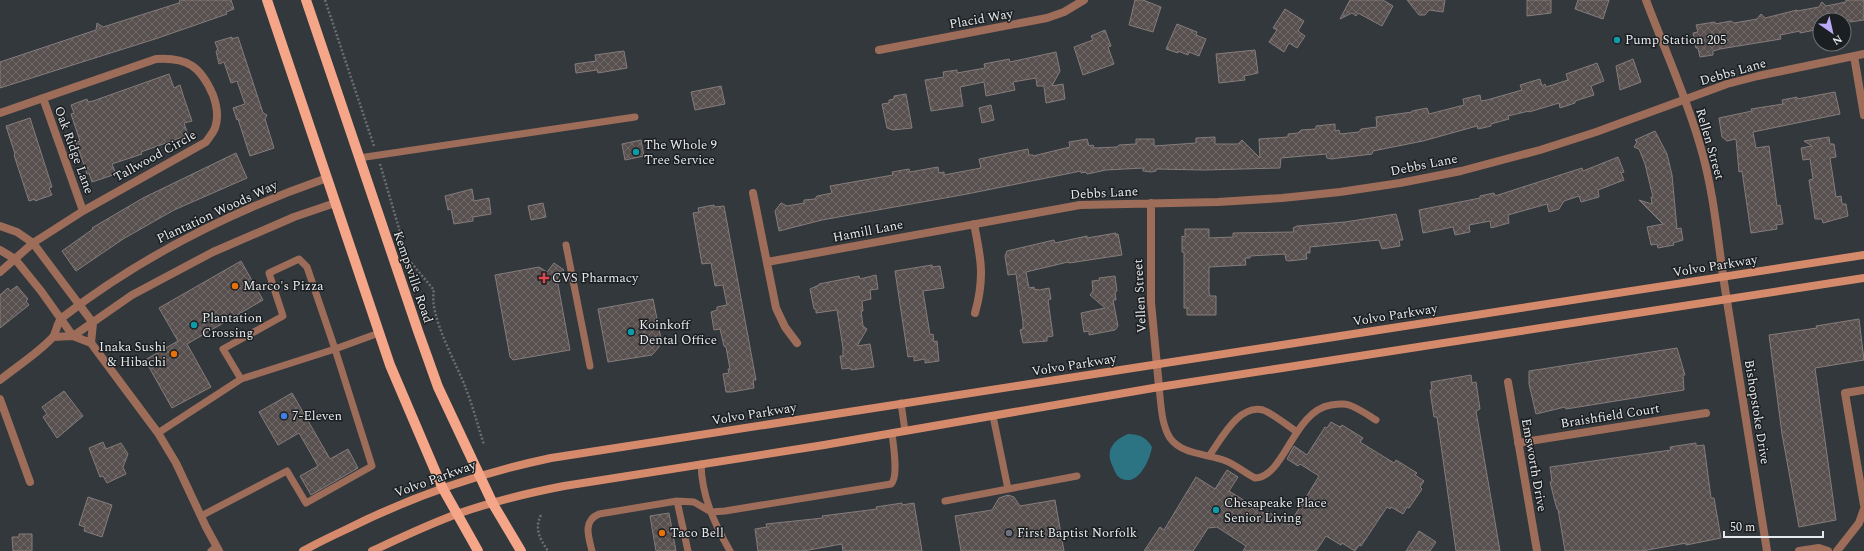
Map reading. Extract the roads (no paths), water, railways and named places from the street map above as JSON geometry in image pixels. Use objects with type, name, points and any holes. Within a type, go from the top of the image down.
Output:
[{"type":"main road","points":[[267,0],[379,333],[411,416],[442,487],[478,551]]},
{"type":"main road","name":"Kempsville Road","points":[[306,0],[430,365],[493,504],[521,551]]},
{"type":"main road","name":"Volvo Parkway","points":[[303,551],[368,519],[442,487],[479,475],[551,458],[1864,255]]},
{"type":"main road","points":[[372,551],[457,514],[564,486],[905,431],[1159,387],[1864,278]]},
{"type":"street","name":"Placid Way","points":[[879,50],[1047,18],[1064,12],[1084,0]]},
{"type":"street","name":"Rellen Street","points":[[1646,0],[1700,145],[1708,177],[1723,276]]},
{"type":"street","name":"Debbs Lane","points":[[974,224],[1080,205],[1218,202],[1282,198],[1340,192],[1400,183],[1461,171],[1540,150],[1596,132],[1684,99],[1758,76],[1864,54]]},
{"type":"street","points":[[1854,56],[1864,115]]},
{"type":"street","name":"Tallwood Circle","points":[[0,113],[156,59],[172,58],[186,62],[199,70],[208,82],[215,99],[218,113],[215,129],[206,142],[83,211],[33,243],[0,272]]},
{"type":"street","name":"Oak Ridge Lane","points":[[43,98],[83,211]]},
{"type":"street","name":"Plantation Woods Way","points":[[61,318],[131,270],[203,229],[285,192],[327,178]]},
{"type":"street","points":[[753,194],[776,308],[785,327],[797,343]]},
{"type":"street","points":[[73,336],[132,295],[213,252],[294,217],[335,203]]},
{"type":"street","name":"Vellen Street","points":[[1151,203],[1151,302],[1159,387]]},
{"type":"street","points":[[974,224],[982,269],[981,294],[975,313]]},
{"type":"street","name":"Hamill Lane","points":[[766,262],[974,224]]},
{"type":"street","points":[[0,226],[17,232],[33,243],[93,323],[91,343]]},
{"type":"street","points":[[0,250],[15,259],[61,318],[73,336]]},
{"type":"street","name":"Bishopstoke Drive","points":[[1723,276],[1767,551]]},
{"type":"street","points":[[0,380],[53,337],[61,318]]},
{"type":"street","points":[[53,337],[73,336],[91,343],[158,433],[176,464],[201,516],[215,550]]},
{"type":"street","name":"Emsworth Drive","points":[[1508,382],[1537,551]]},
{"type":"street","points":[[1864,390],[1845,393],[1864,506]]},
{"type":"street","points":[[0,399],[30,482]]},
{"type":"street","name":"Braishfield Court","points":[[1518,443],[1706,414]]},
{"type":"street","points":[[1837,551],[1860,523],[1864,509]]},
{"type":"street","points":[[1799,551],[1819,548],[1828,551]]},
{"type":"lane","points":[[359,158],[635,117]]},
{"type":"lane","points":[[566,245],[590,366]]},
{"type":"lane","points":[[201,516],[286,471],[306,503],[372,466],[307,267],[299,260],[269,273],[282,316],[223,349],[241,379]]},
{"type":"lane","points":[[158,433],[241,379],[335,349],[379,333]]},
{"type":"lane","points":[[1159,387],[1164,423],[1170,438],[1176,444],[1186,449],[1226,461],[1255,478],[1260,478],[1266,475],[1278,462],[1311,414],[1323,406],[1338,404],[1349,405],[1376,420]]},
{"type":"lane","points":[[901,403],[905,431]]},
{"type":"lane","points":[[1209,456],[1237,418],[1248,410],[1263,410],[1298,432]]},
{"type":"lane","points":[[993,416],[1008,489]]},
{"type":"lane","points":[[592,551],[588,527],[594,516],[622,509],[677,501],[694,502],[711,512],[891,484],[894,482],[895,474],[892,433]]},
{"type":"lane","points":[[701,464],[702,483],[705,498],[730,551]]},
{"type":"lane","points":[[945,501],[1077,476]]},
{"type":"lane","points":[[677,501],[688,551]]},
{"type":"water","points":[[1128,434],[1142,437],[1152,447],[1149,458],[1143,470],[1134,479],[1128,480],[1117,476],[1111,461],[1110,451],[1114,443]]},
{"type":"place","name":"Pump Station 205","points":[[1617,40]]},
{"type":"place","name":"The Whole 9 Tree Service","points":[[636,152]]},
{"type":"place","name":"CVS Pharmacy","points":[[544,278]]},
{"type":"place","name":"Marco's Pizza","points":[[235,286]]},
{"type":"place","name":"Plantation Crossing","points":[[194,325]]},
{"type":"place","name":"Koinkoff Dental Office","points":[[631,332]]},
{"type":"place","name":"Inaka Sushi & Hibachi","points":[[174,354]]},
{"type":"place","name":"7-Eleven","points":[[284,416]]},
{"type":"place","name":"Chesapeake Place Senior Living","points":[[1216,510]]},
{"type":"place","name":"Taco Bell","points":[[662,533]]},
{"type":"place","name":"First Baptist Norfolk","points":[[1009,533]]}]
